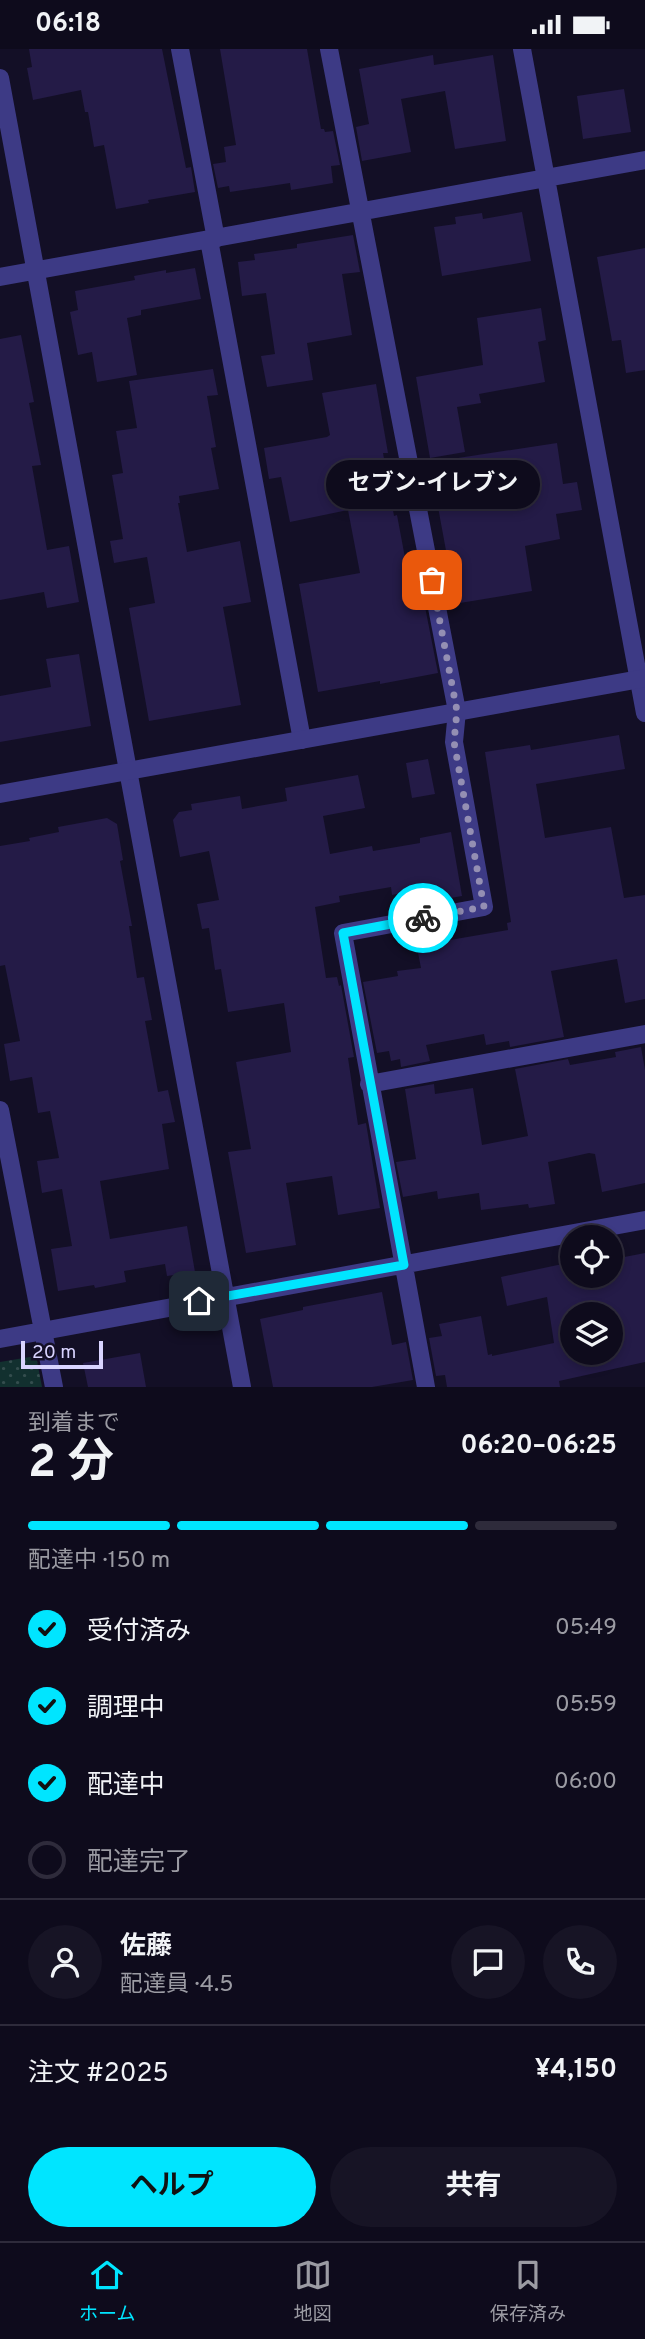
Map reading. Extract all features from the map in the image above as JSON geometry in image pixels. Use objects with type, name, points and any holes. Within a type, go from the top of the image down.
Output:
[{"type":"street","points":[[180,49],[302,740]]},
{"type":"street","points":[[329,49],[457,711],[454,742],[484,907],[343,933],[426,1387]]},
{"type":"street","points":[[522,49],[642,679],[645,713]]},
{"type":"street","points":[[0,78],[2,106],[36,271],[242,1387]]},
{"type":"street","points":[[0,277],[645,160]]},
{"type":"street","points":[[0,794],[642,679]]},
{"type":"street","points":[[369,1083],[645,1034]]},
{"type":"street","points":[[0,1110],[4,1152],[54,1387]]},
{"type":"street","points":[[0,1339],[645,1220]]},
{"type":"green space","points":[[36,1356],[42,1387],[0,1387],[0,1362]]},
{"type":"building","points":[[29,49],[162,49],[186,168],[191,167],[195,192],[116,209],[104,145],[94,147],[81,90],[33,100],[27,68],[32,67]]},
{"type":"building","points":[[220,49],[307,49],[321,129],[325,132],[333,131],[340,165],[331,166],[333,183],[291,190],[290,183],[230,192],[229,186],[218,188],[213,164],[226,162],[224,147],[236,145]]},
{"type":"building","points":[[433,55],[434,65],[493,55],[506,141],[455,149],[445,91],[401,99],[411,152],[362,161],[356,127],[369,124],[359,69]]},
{"type":"building","points":[[624,89],[631,132],[583,139],[577,96]]},
{"type":"building","points":[[522,212],[531,261],[442,276],[434,227],[456,224],[455,217],[482,213],[483,219]]},
{"type":"building","points":[[353,235],[360,272],[342,274],[352,335],[307,343],[313,380],[267,387],[261,356],[275,354],[266,293],[242,296],[238,262],[255,260],[254,254],[297,248],[297,244]]},
{"type":"building","points":[[645,248],[645,370],[626,373],[621,340],[612,341],[597,257]]},
{"type":"building","points":[[195,268],[201,299],[141,310],[141,315],[127,318],[137,375],[97,382],[92,352],[78,355],[70,312],[78,310],[75,291],[135,280],[134,276]]},
{"type":"building","points":[[541,308],[546,340],[538,342],[545,382],[479,394],[481,403],[457,407],[465,452],[430,458],[416,377],[483,365],[477,318]]},
{"type":"building","points":[[21,335],[34,402],[29,403],[41,465],[32,466],[47,550],[69,546],[79,602],[47,608],[44,592],[0,600],[0,339]]},
{"type":"building","points":[[213,369],[218,395],[207,396],[216,447],[211,448],[219,489],[179,496],[178,503],[187,552],[240,541],[251,602],[223,607],[241,705],[149,721],[129,608],[155,603],[147,557],[114,563],[110,541],[123,539],[112,475],[123,473],[116,431],[137,428],[129,381]]},
{"type":"building","points":[[376,384],[388,453],[383,453],[394,516],[397,515],[406,563],[416,561],[438,673],[318,692],[299,584],[360,573],[348,510],[290,522],[281,477],[269,479],[264,448],[327,437],[330,435],[322,393]]},
{"type":"building","points":[[557,443],[563,484],[577,482],[582,510],[556,514],[560,539],[525,546],[532,591],[448,605],[439,557],[447,556],[438,507],[465,502],[458,458]]},
{"type":"building","points":[[79,654],[91,726],[0,742],[0,696],[51,687],[46,659]]},
{"type":"building","points":[[619,735],[625,769],[536,784],[545,838],[611,827],[624,898],[645,895],[645,999],[625,1003],[617,959],[551,971],[564,1037],[510,1047],[509,1041],[486,1045],[484,1034],[426,1045],[430,1061],[401,1067],[400,1059],[391,1061],[389,1051],[377,1053],[363,982],[398,976],[397,971],[421,968],[415,937],[448,930],[450,940],[508,930],[507,923],[511,922],[485,752],[530,745],[531,750]]},
{"type":"building","points":[[428,759],[435,794],[412,798],[406,763]]},
{"type":"building","points":[[358,775],[365,808],[323,816],[330,854],[372,846],[373,851],[420,843],[420,838],[451,832],[462,896],[434,901],[432,887],[392,895],[391,887],[339,896],[340,902],[315,907],[326,978],[337,977],[339,986],[341,985],[354,1057],[348,1058],[358,1125],[366,1123],[380,1208],[338,1215],[332,1176],[286,1183],[296,1245],[246,1253],[228,1152],[251,1149],[236,1062],[291,1052],[284,1003],[228,1012],[221,969],[215,970],[209,928],[202,929],[197,904],[219,900],[209,851],[180,857],[173,820],[179,812],[192,810],[191,804],[240,796],[242,809],[287,801],[285,788]]},
{"type":"building","points":[[107,818],[117,824],[137,978],[144,977],[152,1020],[145,1021],[158,1092],[168,1090],[175,1122],[162,1124],[169,1169],[100,1181],[110,1239],[187,1226],[195,1272],[167,1276],[165,1264],[124,1271],[126,1282],[58,1291],[51,1249],[72,1246],[62,1189],[42,1193],[37,1161],[59,1158],[50,1111],[38,1113],[32,1077],[10,1081],[4,1044],[20,1041],[5,965],[0,966],[0,846],[59,832],[58,827]]},
{"type":"building","points":[[641,1047],[645,1070],[645,1183],[602,1192],[595,1154],[589,1153],[548,1162],[555,1204],[529,1208],[528,1204],[481,1210],[479,1193],[438,1199],[437,1191],[403,1197],[396,1162],[416,1159],[405,1089],[434,1084],[435,1094],[473,1088],[482,1145],[528,1136],[515,1069],[568,1059],[570,1065],[616,1057],[615,1052]]},
{"type":"building","points":[[645,1253],[645,1362],[559,1381],[560,1387],[447,1387],[445,1375],[436,1376],[429,1338],[442,1336],[439,1324],[481,1316],[488,1355],[492,1356],[554,1343],[547,1297],[507,1306],[501,1277],[560,1265],[560,1288],[623,1288],[623,1257]]},
{"type":"building","points":[[382,1292],[392,1345],[406,1342],[413,1380],[372,1387],[273,1387],[260,1319],[303,1310],[303,1307]]},
{"type":"building","points":[[140,1353],[146,1387],[88,1387],[83,1363]]},
{"type":"way so far","points":[[423,918],[484,907],[454,742],[457,711],[432,580]]},
{"type":"place","name":"セブン-イレブン","points":[[432,580]]},
{"type":"route","points":[[199,1301],[404,1265],[343,933],[423,918]]}]
